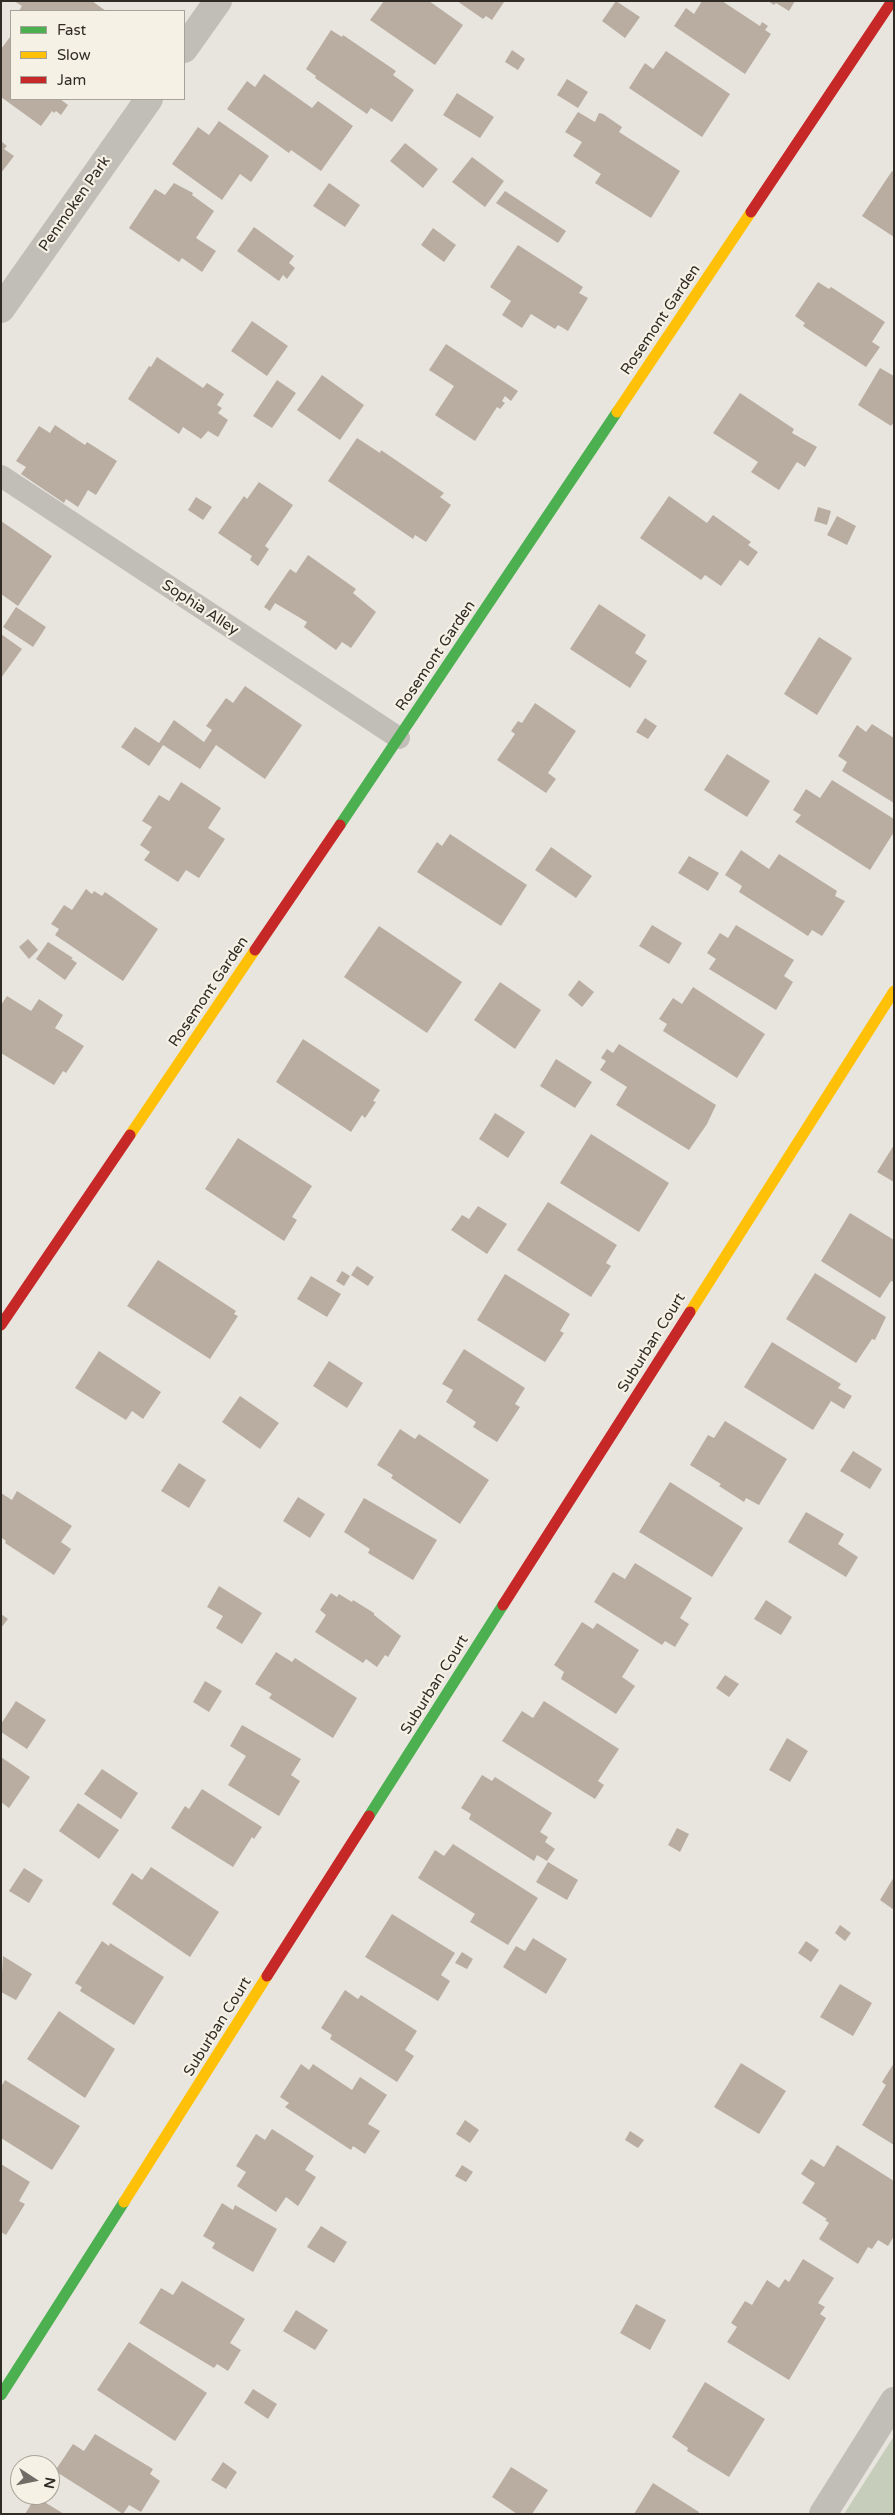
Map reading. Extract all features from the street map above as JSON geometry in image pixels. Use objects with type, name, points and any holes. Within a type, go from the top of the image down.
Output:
[{"type":"street","points":[[185,48],[218,1]]},
{"type":"street","name":"Rosemont Garden","points":[[1,1325],[399,738],[892,1]]},
{"type":"street","name":"Penmoken Park","points":[[1,309],[148,100]]},
{"type":"street","name":"Suburban Court","points":[[1,2395],[894,991]]},
{"type":"street","points":[[822,2514],[894,2401]]},
{"type":"lane","name":"Sophia Alley","points":[[1,476],[399,738]]},
{"type":"green space","points":[[894,2436],[894,2514],[844,2514]]},
{"type":"building","points":[[14,1],[92,1],[105,10],[20,10],[22,6]]},
{"type":"building","points":[[384,1],[429,1],[463,25],[435,65],[370,20]]},
{"type":"building","points":[[457,1],[504,2],[492,20],[486,16],[483,19]]},
{"type":"building","points":[[616,1],[640,17],[625,38],[602,21]]},
{"type":"building","points":[[702,1],[722,1],[760,26],[762,22],[768,26],[765,30],[771,34],[745,74],[674,26],[686,8],[694,14]]},
{"type":"building","points":[[768,1],[795,1],[789,11],[776,3],[774,5]]},
{"type":"building","points":[[331,30],[342,37],[343,35],[396,71],[393,75],[414,90],[392,122],[371,108],[367,114],[315,78],[316,76],[306,69]]},
{"type":"building","points":[[10,37],[10,100],[61,100],[68,105],[61,115],[56,111],[54,113],[52,111],[41,126],[1,97],[1,49]]},
{"type":"building","points":[[512,50],[525,59],[518,70],[505,62]]},
{"type":"building","points":[[666,51],[730,94],[702,137],[629,88],[645,63],[653,69]]},
{"type":"building","points":[[264,74],[312,108],[318,101],[353,126],[321,171],[291,150],[289,153],[227,109],[247,81],[255,87]]},
{"type":"building","points":[[567,79],[588,92],[578,108],[557,95]]},
{"type":"building","points":[[457,93],[494,117],[480,138],[443,115]]},
{"type":"building","points":[[578,112],[595,122],[599,113],[603,114],[622,127],[619,132],[680,171],[651,218],[595,183],[601,174],[573,156],[582,142],[565,132]]},
{"type":"building","points":[[219,121],[269,156],[251,182],[240,174],[222,200],[172,164],[198,127],[209,135]]},
{"type":"building","points":[[1,141],[7,146],[4,149],[14,156],[1,173]]},
{"type":"building","points":[[405,143],[438,169],[423,188],[390,161]]},
{"type":"building","points":[[472,157],[504,181],[485,207],[452,182]]},
{"type":"building","points":[[892,171],[894,173],[894,237],[862,216]]},
{"type":"building","points":[[174,183],[193,193],[192,195],[214,211],[196,238],[216,251],[202,272],[182,258],[179,262],[129,228],[155,189],[165,195]]},
{"type":"building","points":[[329,183],[360,205],[345,227],[313,206]]},
{"type":"building","points":[[505,191],[566,231],[558,243],[496,203]]},
{"type":"building","points":[[254,227],[294,256],[289,263],[295,268],[287,279],[283,275],[279,281],[237,251]]},
{"type":"building","points":[[433,228],[456,245],[444,262],[421,245]]},
{"type":"building","points":[[518,245],[583,287],[579,293],[588,298],[568,331],[558,325],[555,329],[531,314],[522,328],[502,315],[511,301],[490,287]]},
{"type":"building","points":[[818,282],[829,289],[831,287],[885,322],[872,342],[880,347],[866,367],[803,326],[805,323],[795,316]]},
{"type":"building","points":[[252,321],[288,346],[267,376],[231,351]]},
{"type":"building","points":[[446,344],[518,391],[511,401],[505,396],[502,401],[505,403],[500,409],[497,407],[475,441],[435,415],[454,386],[429,370]]},
{"type":"building","points":[[157,357],[203,388],[207,383],[224,394],[217,405],[222,408],[218,413],[228,420],[218,437],[208,431],[201,439],[183,427],[179,434],[128,399]]},
{"type":"building","points":[[880,368],[894,376],[894,422],[891,426],[858,405]]},
{"type":"building","points":[[322,375],[364,405],[340,440],[297,410]]},
{"type":"building","points":[[277,380],[296,393],[272,428],[253,416]]},
{"type":"building","points":[[740,393],[794,429],[792,433],[817,447],[805,467],[797,462],[779,490],[751,472],[758,462],[713,433]]},
{"type":"building","points":[[55,425],[85,445],[87,442],[117,461],[96,495],[88,490],[78,507],[66,499],[64,503],[21,474],[26,467],[16,461],[39,426],[50,433]]},
{"type":"building","points":[[357,438],[380,453],[381,450],[444,493],[440,497],[451,505],[426,542],[415,535],[413,539],[328,481]]},
{"type":"building","points":[[259,482],[293,505],[265,546],[269,549],[258,566],[250,560],[252,556],[218,533],[244,496],[247,499]]},
{"type":"building","points":[[669,496],[707,523],[713,515],[751,542],[748,545],[758,552],[748,566],[740,560],[721,586],[705,575],[701,580],[640,538]]},
{"type":"building","points":[[196,497],[212,507],[203,520],[188,510]]},
{"type":"building","points":[[818,507],[831,511],[827,525],[814,521]]},
{"type":"building","points":[[837,516],[856,526],[847,545],[827,535]]},
{"type":"building","points":[[1,521],[52,556],[18,606],[1,594]]},
{"type":"building","points":[[308,555],[356,589],[353,593],[376,612],[351,648],[342,642],[336,650],[304,627],[307,622],[275,603],[270,611],[264,607],[290,569],[296,573]]},
{"type":"building","points":[[599,604],[646,635],[635,653],[647,661],[630,688],[570,649]]},
{"type":"building","points":[[16,607],[46,627],[33,647],[3,627]]},
{"type":"building","points":[[1,634],[22,649],[1,678]]},
{"type":"building","points":[[819,637],[852,658],[817,715],[784,694]]},
{"type":"building","points":[[245,686],[302,725],[265,779],[216,745],[200,769],[163,745],[149,766],[121,747],[135,727],[159,743],[174,720],[204,742],[212,730],[206,726],[226,698],[233,703]]},
{"type":"building","points":[[535,703],[576,731],[548,773],[556,779],[546,793],[497,760],[515,734],[511,731],[518,721],[522,723]]},
{"type":"building","points":[[645,718],[657,726],[648,739],[636,732]]},
{"type":"building","points":[[872,724],[894,738],[894,803],[842,771],[847,762],[838,756],[857,725],[866,732]]},
{"type":"building","points":[[727,754],[770,781],[747,817],[704,790]]},
{"type":"building","points":[[832,780],[894,819],[894,832],[870,870],[795,822],[801,815],[793,810],[806,789],[820,798]]},
{"type":"building","points":[[181,782],[221,808],[208,828],[225,839],[199,878],[186,870],[178,882],[144,860],[150,852],[140,845],[152,827],[142,821],[159,795],[169,801]]},
{"type":"building","points":[[450,834],[527,885],[501,926],[417,872],[437,842],[442,846]]},
{"type":"building","points":[[551,847],[592,876],[576,898],[535,870]]},
{"type":"building","points":[[741,850],[769,869],[779,854],[837,891],[835,896],[845,901],[822,936],[812,930],[808,936],[739,892],[742,886],[725,875]]},
{"type":"building","points":[[689,856],[719,873],[708,891],[678,873]]},
{"type":"building","points":[[86,889],[92,894],[94,891],[102,896],[105,892],[158,929],[123,981],[55,935],[59,929],[51,924],[64,905],[72,910]]},
{"type":"building","points":[[652,925],[682,943],[669,964],[639,946]]},
{"type":"building","points":[[736,925],[794,960],[784,976],[793,982],[776,1010],[709,969],[716,959],[707,953],[720,933],[728,938]]},
{"type":"building","points":[[379,926],[462,982],[427,1033],[344,977]]},
{"type":"building","points":[[28,939],[38,950],[29,959],[19,947]]},
{"type":"building","points":[[48,942],[73,958],[71,959],[77,963],[65,980],[36,959]]},
{"type":"building","points":[[579,980],[594,992],[582,1007],[568,995]]},
{"type":"building","points":[[500,982],[541,1010],[515,1049],[474,1020]]},
{"type":"building","points":[[693,987],[765,1034],[737,1078],[663,1031],[667,1024],[659,1019],[673,998],[682,1004]]},
{"type":"building","points":[[7,996],[31,1011],[39,999],[63,1015],[55,1028],[84,1046],[66,1073],[63,1071],[54,1085],[1,1053],[1,1005]]},
{"type":"building","points":[[303,1039],[380,1090],[373,1101],[376,1102],[365,1118],[362,1115],[351,1132],[276,1082]]},
{"type":"building","points":[[619,1044],[716,1105],[707,1124],[689,1150],[616,1105],[627,1087],[600,1070],[606,1061],[601,1058],[607,1049],[613,1053]]},
{"type":"building","points":[[556,1059],[592,1082],[575,1108],[540,1086]]},
{"type":"building","points":[[495,1113],[525,1132],[508,1158],[479,1139]]},
{"type":"building","points":[[591,1134],[669,1183],[639,1232],[560,1183]]},
{"type":"building","points":[[238,1138],[312,1186],[292,1217],[297,1220],[284,1241],[205,1189]]},
{"type":"building","points":[[894,1145],[894,1182],[877,1172]]},
{"type":"building","points":[[548,1202],[617,1245],[606,1263],[611,1266],[591,1297],[517,1250]]},
{"type":"building","points":[[478,1206],[507,1224],[487,1254],[451,1230],[462,1215],[469,1219]]},
{"type":"building","points":[[850,1213],[894,1240],[894,1282],[891,1281],[880,1298],[821,1261]]},
{"type":"building","points":[[158,1260],[236,1311],[234,1314],[238,1316],[210,1359],[127,1306]]},
{"type":"building","points":[[357,1266],[374,1277],[368,1286],[351,1275]]},
{"type":"building","points":[[342,1271],[350,1276],[344,1286],[336,1281]]},
{"type":"building","points":[[815,1273],[886,1317],[875,1340],[872,1339],[856,1363],[786,1319]]},
{"type":"building","points":[[505,1274],[570,1314],[560,1331],[564,1333],[545,1362],[477,1320]]},
{"type":"building","points":[[311,1276],[341,1294],[327,1317],[297,1299]]},
{"type":"building","points":[[772,1342],[841,1384],[838,1388],[852,1396],[844,1409],[831,1401],[813,1430],[744,1387]]},
{"type":"building","points":[[464,1349],[525,1388],[515,1404],[520,1407],[497,1442],[473,1427],[476,1422],[446,1402],[453,1390],[442,1384]]},
{"type":"building","points":[[99,1351],[161,1392],[143,1419],[132,1411],[126,1420],[75,1388]]},
{"type":"building","points":[[329,1361],[363,1383],[347,1408],[313,1386]]},
{"type":"building","points":[[240,1396],[279,1423],[260,1449],[222,1422]]},
{"type":"building","points":[[725,1421],[787,1459],[759,1505],[746,1498],[744,1502],[719,1486],[721,1484],[690,1465],[708,1435],[714,1438]]},
{"type":"building","points":[[400,1429],[415,1439],[419,1434],[489,1480],[460,1524],[391,1478],[393,1475],[377,1465]]},
{"type":"building","points":[[853,1451],[882,1469],[870,1489],[840,1471]]},
{"type":"building","points":[[179,1463],[206,1480],[189,1508],[161,1491]]},
{"type":"building","points":[[670,1482],[743,1528],[712,1577],[639,1532]]},
{"type":"building","points":[[17,1491],[72,1526],[61,1542],[71,1549],[54,1575],[5,1543],[6,1541],[1,1537],[1,1493],[12,1500]]},
{"type":"building","points":[[298,1497],[325,1514],[310,1538],[283,1521]]},
{"type":"building","points":[[364,1498],[437,1540],[413,1580],[368,1553],[370,1549],[344,1532]]},
{"type":"building","points":[[806,1512],[844,1534],[838,1544],[858,1557],[846,1577],[788,1542]]},
{"type":"building","points":[[635,1563],[692,1598],[680,1618],[689,1624],[675,1647],[665,1641],[662,1645],[594,1602],[613,1572],[625,1579]]},
{"type":"building","points":[[219,1586],[262,1613],[242,1644],[216,1628],[223,1616],[207,1607]]},
{"type":"building","points":[[331,1593],[337,1597],[339,1594],[352,1602],[353,1600],[374,1613],[374,1615],[401,1636],[388,1657],[385,1655],[377,1667],[366,1659],[363,1663],[315,1632],[326,1615],[320,1610]]},
{"type":"building","points":[[766,1600],[792,1617],[781,1635],[754,1619]]},
{"type":"building","points":[[1,1614],[8,1619],[1,1628]]},
{"type":"building","points":[[582,1622],[593,1629],[597,1623],[639,1650],[622,1677],[635,1686],[616,1714],[561,1679],[564,1672],[554,1665]]},
{"type":"building","points":[[276,1652],[292,1662],[295,1658],[357,1698],[333,1738],[269,1698],[272,1694],[255,1684]]},
{"type":"building","points":[[725,1675],[739,1684],[729,1697],[716,1688]]},
{"type":"building","points":[[205,1681],[222,1691],[209,1712],[193,1702]]},
{"type":"building","points":[[16,1701],[46,1720],[27,1749],[1,1732],[1,1724]]},
{"type":"building","points":[[544,1701],[619,1749],[598,1781],[604,1785],[595,1799],[502,1741],[522,1711],[533,1718]]},
{"type":"building","points":[[242,1725],[301,1759],[291,1775],[300,1781],[279,1816],[228,1785],[246,1756],[230,1746]]},
{"type":"building","points":[[787,1738],[808,1751],[790,1782],[769,1770]]},
{"type":"building","points":[[1,1757],[30,1777],[9,1808],[1,1802]]},
{"type":"building","points":[[102,1769],[138,1793],[121,1819],[84,1794]]},
{"type":"building","points":[[482,1775],[492,1781],[495,1777],[552,1813],[540,1832],[548,1837],[545,1842],[555,1849],[547,1861],[537,1855],[534,1861],[469,1819],[471,1814],[461,1808]]},
{"type":"building","points":[[202,1789],[262,1827],[254,1839],[252,1837],[233,1867],[171,1828],[185,1806],[189,1809]]},
{"type":"building","points":[[78,1803],[119,1830],[99,1859],[59,1831]]},
{"type":"building","points":[[677,1828],[689,1834],[680,1852],[668,1845]]},
{"type":"building","points":[[453,1844],[538,1898],[508,1945],[470,1922],[475,1914],[418,1878],[435,1850],[444,1856]]},
{"type":"building","points":[[548,1862],[578,1880],[567,1900],[536,1882]]},
{"type":"building","points":[[151,1867],[219,1912],[190,1957],[112,1904],[132,1873],[142,1880]]},
{"type":"building","points":[[24,1868],[43,1880],[29,1903],[9,1891]]},
{"type":"building","points":[[894,1877],[894,1910],[880,1900]]},
{"type":"building","points":[[392,1914],[455,1953],[441,1975],[450,1981],[438,2001],[365,1957]]},
{"type":"building","points":[[840,1925],[851,1933],[845,1941],[835,1933]]},
{"type":"building","points":[[533,1938],[567,1959],[546,1994],[503,1967],[516,1946],[525,1951]]},
{"type":"building","points":[[102,1941],[109,1946],[110,1943],[164,1977],[134,2025],[80,1991],[82,1987],[75,1983]]},
{"type":"building","points":[[806,1941],[819,1950],[811,1962],[798,1953]]},
{"type":"building","points":[[462,1952],[473,1959],[467,1969],[455,1963]]},
{"type":"building","points":[[3,1956],[32,1974],[16,2000],[1,1992]]},
{"type":"building","points":[[840,1984],[872,2003],[853,2036],[820,2017]]},
{"type":"building","points":[[345,1990],[358,1999],[361,1995],[417,2031],[405,2050],[414,2056],[397,2082],[330,2039],[332,2035],[321,2028]]},
{"type":"building","points":[[59,2011],[115,2049],[85,2098],[27,2059]]},
{"type":"building","points":[[741,2063],[786,2091],[759,2134],[714,2107]]},
{"type":"building","points":[[894,2063],[894,2145],[862,2125],[886,2085],[882,2082]]},
{"type":"building","points":[[301,2064],[309,2070],[313,2064],[352,2090],[360,2077],[387,2095],[368,2124],[380,2131],[365,2154],[353,2146],[351,2150],[285,2107],[289,2103],[280,2097]]},
{"type":"building","points":[[5,2080],[80,2126],[52,2170],[1,2138],[1,2087]]},
{"type":"building","points":[[465,2120],[479,2130],[470,2143],[456,2134]]},
{"type":"building","points":[[272,2129],[314,2156],[305,2170],[316,2177],[298,2206],[286,2197],[276,2212],[237,2186],[246,2172],[236,2166],[256,2134],[265,2140]]},
{"type":"building","points":[[630,2131],[644,2140],[638,2148],[625,2140]]},
{"type":"building","points":[[837,2145],[894,2181],[894,2236],[888,2246],[878,2240],[872,2249],[868,2247],[858,2264],[819,2239],[829,2223],[825,2220],[827,2219],[802,2203],[815,2183],[801,2174],[811,2159],[824,2167]]},
{"type":"building","points":[[1,2164],[30,2182],[19,2201],[25,2204],[6,2235],[1,2232]]},
{"type":"building","points":[[462,2165],[473,2172],[466,2182],[455,2176]]},
{"type":"building","points":[[222,2203],[233,2210],[235,2205],[277,2229],[253,2272],[212,2248],[215,2243],[203,2236]]},
{"type":"building","points":[[321,2226],[347,2242],[334,2263],[307,2247]]},
{"type":"building","points":[[803,2259],[834,2278],[818,2303],[825,2307],[820,2314],[826,2318],[789,2380],[727,2342],[737,2327],[731,2323],[745,2301],[752,2305],[767,2280],[779,2288],[785,2279],[789,2282]]},
{"type":"building","points":[[182,2281],[245,2319],[230,2343],[241,2350],[228,2371],[217,2364],[214,2368],[139,2323],[161,2288],[173,2295]]},
{"type":"building","points":[[636,2304],[666,2320],[650,2350],[620,2333]]},
{"type":"building","points":[[296,2310],[328,2330],[315,2350],[283,2331]]},
{"type":"building","points":[[129,2342],[207,2393],[175,2441],[97,2390]]},
{"type":"building","points":[[705,2382],[765,2419],[729,2477],[687,2451],[688,2448],[672,2437]]},
{"type":"building","points":[[253,2389],[277,2404],[268,2419],[244,2403]]},
{"type":"building","points":[[95,2434],[153,2469],[150,2474],[160,2481],[141,2512],[129,2505],[123,2514],[60,2474],[60,2464],[73,2444],[84,2451]]},
{"type":"building","points":[[223,2462],[237,2472],[226,2489],[211,2480]]},
{"type":"building","points":[[511,2467],[548,2490],[532,2514],[517,2514],[492,2497]]},
{"type":"building","points":[[653,2483],[699,2512],[698,2514],[634,2514]]},
{"type":"building","points":[[31,2505],[49,2505],[64,2514],[25,2514]]},
{"type":"traffic: fast","points":[[340,825],[617,412]]},
{"type":"traffic: fast","points":[[369,1816],[503,1605]]},
{"type":"traffic: fast","points":[[1,2395],[124,2202]]},
{"type":"traffic: slow","points":[[617,412],[751,212]]},
{"type":"traffic: slow","points":[[130,1135],[255,950]]},
{"type":"traffic: slow","points":[[690,1312],[894,991]]},
{"type":"traffic: slow","points":[[124,2202],[267,1976]]},
{"type":"traffic: jam","points":[[751,212],[892,1]]},
{"type":"traffic: jam","points":[[255,950],[340,825]]},
{"type":"traffic: jam","points":[[1,1325],[130,1135]]},
{"type":"traffic: jam","points":[[503,1605],[690,1312]]},
{"type":"traffic: jam","points":[[267,1976],[369,1816]]}]
